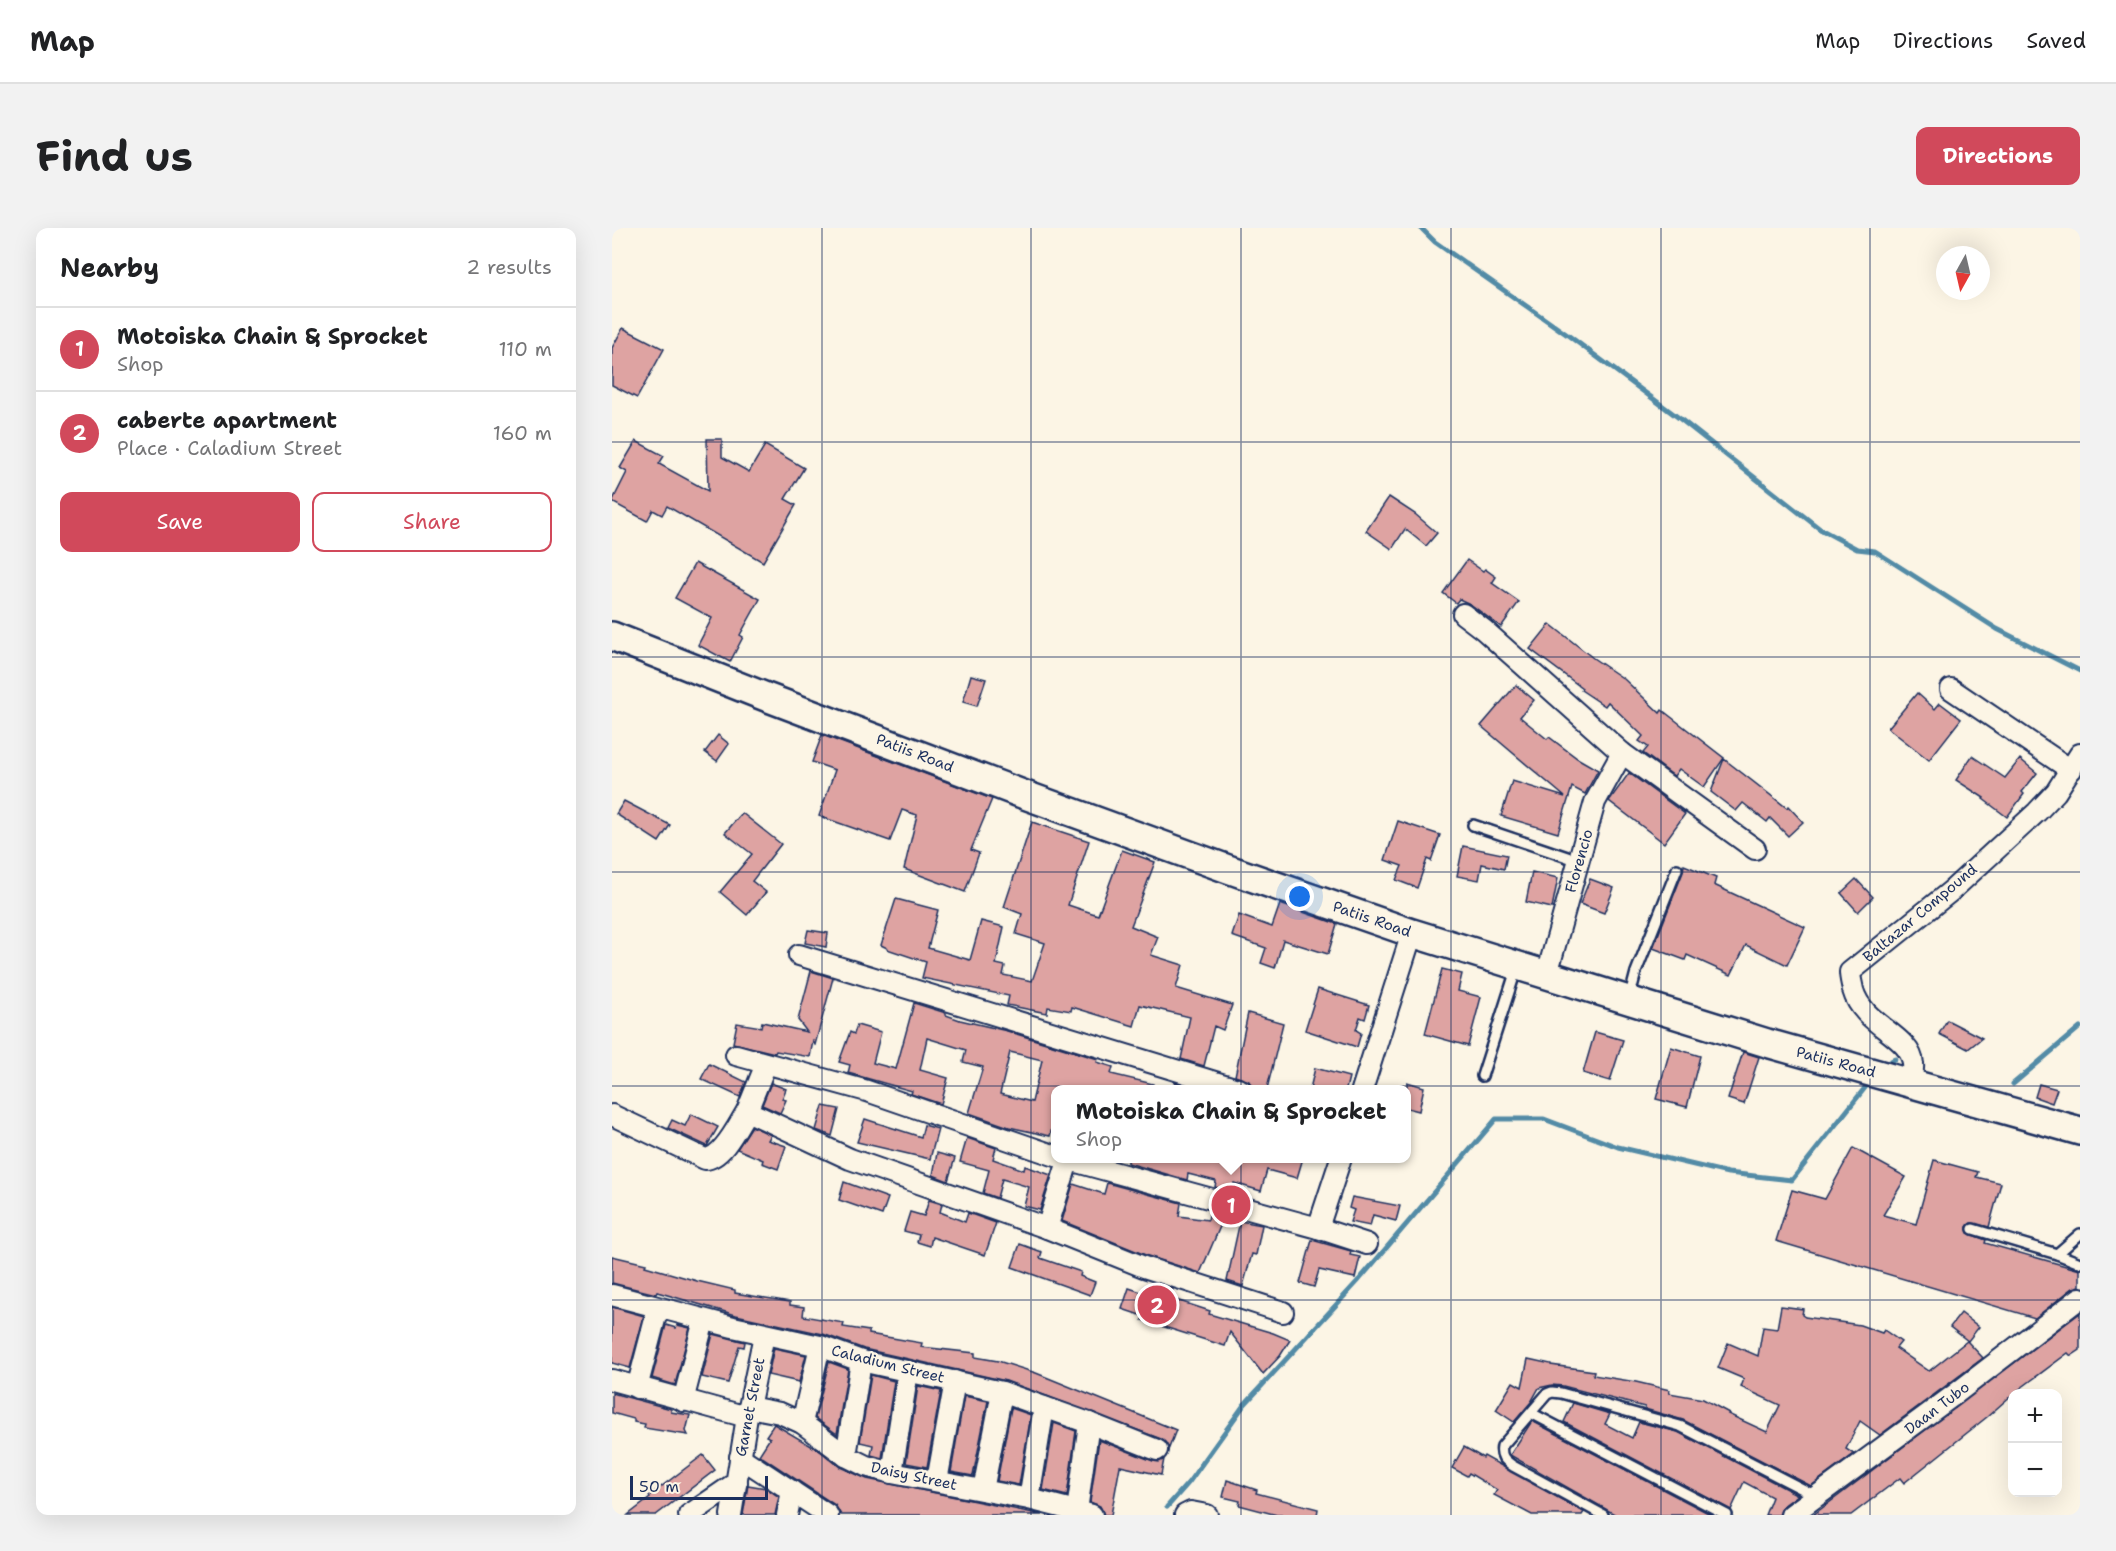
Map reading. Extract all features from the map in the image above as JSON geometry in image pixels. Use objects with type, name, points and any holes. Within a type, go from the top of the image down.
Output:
[{"type":"street","points":[[1463,615],[1484,630],[1622,753],[1755,849]]},
{"type":"street","name":"Patiis Road","points":[[612,636],[1026,795],[1412,933],[1767,1043],[1911,1083],[2076,1124]]},
{"type":"street","points":[[1951,689],[2075,762]]},
{"type":"street","name":"Florencio","points":[[1547,974],[1595,802],[1622,753]]},
{"type":"street","name":"Baltazar Compound","points":[[1911,1083],[1913,1063],[1907,1049],[1868,1017],[1859,1006],[1850,972],[1951,891],[2029,820],[2056,792],[2075,762]]},
{"type":"street","points":[[1363,1085],[1412,933]]},
{"type":"street","points":[[799,955],[1229,1085]]},
{"type":"street","points":[[736,1055],[867,1091],[1051,1154]]},
{"type":"street","points":[[612,1115],[705,1159],[712,1159],[720,1152],[747,1111],[766,1064]]},
{"type":"street","points":[[747,1111],[850,1159],[1047,1228],[1144,1267],[1283,1312]]},
{"type":"street","points":[[1047,1228],[1061,1163]]},
{"type":"street","points":[[1080,1163],[1318,1228],[1367,1244]]},
{"type":"street","points":[[1318,1228],[1339,1163]]},
{"type":"street","name":"Caladium Street","points":[[612,1296],[820,1347],[861,1361],[1002,1392],[1157,1450]]},
{"type":"street","name":"Daan Tubo","points":[[1791,1515],[1945,1402],[2080,1298]]},
{"type":"street","points":[[637,1388],[658,1308]]},
{"type":"street","points":[[683,1401],[704,1320]]},
{"type":"street","name":"Garnet Street","points":[[732,1515],[748,1412],[764,1335]]},
{"type":"street","points":[[802,1423],[820,1347]]},
{"type":"street","points":[[846,1456],[861,1361]]},
{"type":"street","points":[[891,1473],[908,1371]]},
{"type":"street","name":"Daisy Street","points":[[612,1380],[683,1401],[748,1412],[780,1413],[802,1423],[846,1456],[866,1466],[891,1473],[1029,1499],[1084,1513]]},
{"type":"street","points":[[937,1481],[955,1381]]},
{"type":"street","points":[[983,1490],[1002,1392]]},
{"type":"street","points":[[1029,1499],[1044,1407]]},
{"type":"street","points":[[1084,1513],[1089,1423]]},
{"type":"street","points":[[740,1457],[828,1515]]},
{"type":"street","points":[[689,1515],[737,1482]]},
{"type":"street","points":[[787,1515],[792,1491]]},
{"type":"street","points":[[1185,1515],[1191,1512],[1207,1515]]},
{"type":"lane","points":[[1473,825],[1579,861]]},
{"type":"lane","points":[[1628,1000],[1636,972],[1677,869]]},
{"type":"lane","points":[[1482,1076],[1517,965]]},
{"type":"lane","points":[[1973,1229],[2080,1263]]},
{"type":"lane","points":[[2057,1254],[2080,1234]]},
{"type":"lane","points":[[1604,1515],[1503,1459],[1502,1446],[1547,1394],[1552,1392],[1665,1420],[1816,1496]]},
{"type":"lane","points":[[1531,1413],[1727,1515]]},
{"type":"building","points":[[623,328],[664,349],[637,398],[612,385],[612,348]]},
{"type":"building","points":[[707,439],[722,439],[722,457],[749,472],[765,445],[804,468],[785,499],[796,505],[763,562],[667,506],[662,515],[653,510],[647,521],[612,502],[627,472],[620,468],[636,441],[664,456],[659,464],[708,491]]},
{"type":"building","points":[[1389,497],[1415,514],[1437,533],[1426,546],[1405,529],[1392,549],[1366,531]]},
{"type":"building","points":[[1467,560],[1496,577],[1492,583],[1519,602],[1501,627],[1470,604],[1459,599],[1456,603],[1443,593]]},
{"type":"building","points":[[695,563],[760,599],[740,635],[743,637],[730,662],[698,645],[712,618],[675,598]]},
{"type":"building","points":[[1550,624],[1624,679],[1660,713],[1662,710],[1724,758],[1704,787],[1679,769],[1674,776],[1643,753],[1648,747],[1639,741],[1643,736],[1608,702],[1605,706],[1581,690],[1582,688],[1530,649]]},
{"type":"building","points":[[971,675],[986,679],[977,706],[963,702]]},
{"type":"building","points":[[1516,685],[1534,700],[1520,717],[1547,739],[1549,737],[1598,770],[1585,794],[1572,787],[1558,833],[1501,816],[1512,781],[1565,797],[1481,726]]},
{"type":"building","points":[[1917,693],[1935,709],[1940,703],[1961,719],[1929,760],[1888,728]]},
{"type":"building","points":[[718,735],[729,744],[717,761],[705,752]]},
{"type":"building","points":[[822,735],[992,799],[971,850],[979,853],[965,892],[904,869],[917,815],[902,810],[890,841],[819,816],[835,770],[812,762]]},
{"type":"building","points":[[1972,756],[2005,778],[2020,759],[2037,773],[2007,817],[1984,798],[1956,780]]},
{"type":"building","points":[[1724,759],[1787,808],[1788,806],[1803,822],[1788,836],[1770,818],[1767,822],[1743,803],[1736,811],[1711,792]]},
{"type":"building","points":[[1629,773],[1685,814],[1664,843],[1609,801]]},
{"type":"building","points":[[624,801],[670,825],[659,842],[616,814]]},
{"type":"building","points":[[742,813],[781,844],[752,881],[766,892],[747,915],[720,892],[752,854],[725,833]]},
{"type":"building","points":[[1398,821],[1440,835],[1431,861],[1427,859],[1417,888],[1396,880],[1402,866],[1385,860]]},
{"type":"building","points":[[1032,822],[1089,841],[1068,905],[1098,915],[1122,850],[1155,862],[1131,926],[1158,937],[1151,955],[1183,965],[1176,988],[1232,1005],[1223,1030],[1214,1026],[1204,1066],[1181,1059],[1190,1017],[1140,1005],[1134,1026],[1072,1007],[1071,1011],[1048,1007],[1047,1013],[1007,1005],[1009,996],[922,978],[926,962],[881,945],[896,899],[938,910],[928,948],[970,960],[981,921],[1004,927],[996,964],[1005,966],[1003,975],[1032,981],[1045,943],[1016,934],[1022,914],[1004,907]]},
{"type":"building","points":[[1463,846],[1507,855],[1504,869],[1482,864],[1479,880],[1457,876]]},
{"type":"building","points":[[1684,865],[1716,878],[1714,885],[1805,927],[1787,965],[1746,945],[1731,975],[1687,955],[1685,960],[1653,948]]},
{"type":"building","points":[[1532,872],[1558,878],[1552,908],[1526,902]]},
{"type":"building","points":[[1590,879],[1614,888],[1604,913],[1580,904]]},
{"type":"building","points":[[1856,879],[1873,897],[1858,912],[1841,893]]},
{"type":"building","points":[[1280,904],[1337,924],[1328,954],[1283,940],[1275,968],[1261,963],[1266,948],[1232,936],[1239,915],[1272,927]]},
{"type":"building","points":[[808,930],[828,933],[826,947],[805,943]]},
{"type":"building","points":[[1442,969],[1462,974],[1458,991],[1481,997],[1468,1046],[1425,1034]]},
{"type":"building","points":[[811,971],[833,978],[810,1057],[776,1051],[775,1053],[733,1043],[737,1023],[761,1027],[762,1022],[807,1032],[798,1020]]},
{"type":"building","points":[[1318,989],[1369,1005],[1365,1019],[1360,1017],[1356,1030],[1361,1033],[1357,1047],[1305,1030]]},
{"type":"building","points":[[914,1003],[960,1020],[1007,1031],[1098,1059],[1097,1062],[1113,1067],[1111,1074],[1153,1084],[1051,1085],[1050,1136],[1009,1127],[969,1113],[983,1067],[963,1062],[966,1050],[927,1038],[920,1070],[948,1078],[941,1104],[911,1094],[912,1091],[848,1073],[850,1065],[839,1062],[850,1032],[854,1034],[857,1025],[881,1032],[873,1063],[896,1069]],"holes":[[[1010,1052],[1042,1060],[1032,1102],[1000,1094]]]},
{"type":"building","points":[[1248,1013],[1283,1023],[1268,1085],[1251,1085],[1249,1081],[1235,1076]]},
{"type":"building","points":[[1947,1020],[1982,1038],[1968,1049],[1939,1034]]},
{"type":"building","points":[[1595,1032],[1623,1040],[1610,1081],[1583,1073]]},
{"type":"building","points":[[1671,1047],[1700,1056],[1687,1107],[1656,1099]]},
{"type":"building","points":[[1743,1052],[1759,1057],[1744,1104],[1728,1099]]},
{"type":"building","points":[[709,1064],[746,1082],[740,1097],[701,1079]]},
{"type":"building","points":[[1315,1068],[1349,1077],[1347,1085],[1311,1085]]},
{"type":"building","points":[[1407,1082],[1424,1087],[1419,1111],[1411,1109],[1411,1085],[1407,1085]]},
{"type":"building","points":[[771,1083],[786,1089],[782,1099],[786,1100],[780,1113],[762,1105]]},
{"type":"building","points":[[2039,1084],[2057,1089],[2052,1103],[2035,1097]]},
{"type":"building","points":[[823,1106],[839,1109],[832,1136],[816,1130]]},
{"type":"building","points":[[691,1114],[718,1127],[707,1146],[668,1128],[672,1120],[685,1126]]},
{"type":"building","points":[[865,1119],[921,1137],[924,1125],[938,1129],[930,1159],[857,1142]]},
{"type":"building","points":[[752,1126],[771,1135],[768,1140],[786,1146],[778,1169],[737,1149]]},
{"type":"building","points":[[967,1138],[996,1148],[993,1159],[1024,1170],[1025,1166],[1051,1175],[1040,1210],[1024,1206],[1029,1187],[1002,1179],[997,1198],[983,1193],[989,1170],[960,1162]]},
{"type":"building","points":[[1853,1148],[1906,1177],[1883,1215],[1916,1224],[1934,1160],[1978,1172],[1976,1177],[2001,1183],[1989,1227],[1971,1223],[1967,1227],[1968,1233],[1986,1240],[1985,1243],[2080,1270],[2080,1286],[2073,1288],[2035,1318],[1776,1241],[1792,1190],[1825,1199]]},
{"type":"building","points":[[937,1153],[955,1158],[948,1181],[933,1175]]},
{"type":"building","points":[[1128,1163],[1302,1163],[1297,1178],[1267,1170],[1261,1191],[1234,1183],[1232,1192],[1215,1187],[1216,1181],[1188,1174],[1187,1180]]},
{"type":"building","points":[[844,1182],[888,1198],[882,1215],[839,1200]]},
{"type":"building","points":[[1107,1183],[1181,1203],[1179,1216],[1208,1220],[1210,1211],[1225,1215],[1200,1273],[1148,1256],[1062,1221],[1073,1184],[1104,1194]]},
{"type":"building","points":[[1352,1197],[1400,1206],[1396,1221],[1373,1215],[1370,1226],[1350,1222],[1354,1210],[1349,1208]]},
{"type":"building","points":[[929,1200],[942,1204],[940,1212],[965,1222],[968,1213],[996,1223],[985,1255],[932,1237],[930,1246],[917,1242],[919,1235],[904,1231],[910,1212],[924,1216]]},
{"type":"building","points":[[1240,1221],[1262,1225],[1256,1255],[1252,1254],[1243,1286],[1227,1281]]},
{"type":"building","points":[[1312,1240],[1351,1251],[1350,1255],[1360,1257],[1355,1278],[1319,1270],[1314,1287],[1300,1283]]},
{"type":"building","points":[[1020,1244],[1042,1252],[1040,1258],[1081,1272],[1080,1276],[1095,1282],[1090,1295],[1012,1267]]},
{"type":"building","points":[[612,1256],[735,1290],[735,1293],[790,1302],[790,1305],[804,1307],[803,1316],[844,1323],[843,1327],[869,1331],[869,1334],[922,1343],[921,1347],[975,1353],[975,1357],[998,1361],[1036,1373],[1176,1430],[1169,1448],[1161,1439],[1006,1381],[864,1349],[823,1334],[736,1315],[657,1292],[656,1294],[612,1283]]},
{"type":"building","points":[[1154,1283],[1173,1289],[1170,1298],[1210,1311],[1209,1314],[1290,1340],[1280,1356],[1263,1374],[1230,1332],[1225,1346],[1142,1320],[1143,1316],[1122,1309],[1129,1288],[1150,1295]]},
{"type":"building","points":[[1781,1306],[1803,1309],[1802,1315],[1805,1317],[1860,1325],[1882,1333],[1884,1330],[1901,1342],[1896,1348],[1929,1371],[1967,1341],[1983,1358],[1880,1435],[1860,1421],[1846,1449],[1854,1454],[1811,1486],[1683,1420],[1645,1409],[1645,1407],[1563,1386],[1552,1385],[1539,1388],[1531,1402],[1514,1422],[1496,1410],[1513,1382],[1522,1387],[1528,1359],[1594,1371],[1593,1375],[1636,1382],[1670,1390],[1669,1393],[1703,1399],[1728,1414],[1767,1432],[1780,1405],[1741,1387],[1744,1379],[1718,1368],[1728,1343],[1758,1356],[1763,1327],[1777,1329]]},
{"type":"building","points":[[612,1307],[644,1316],[630,1368],[612,1363]]},
{"type":"building","points":[[1961,1313],[1979,1327],[1968,1341],[1950,1327]]},
{"type":"building","points":[[2080,1313],[2080,1350],[2071,1356],[2068,1353],[2020,1389],[2008,1389],[2008,1398],[1904,1483],[1900,1478],[1851,1515],[1813,1515]]},
{"type":"building","points":[[666,1325],[690,1328],[675,1385],[652,1378]]},
{"type":"building","points":[[713,1334],[745,1342],[744,1347],[739,1346],[728,1383],[702,1377]]},
{"type":"building","points":[[774,1348],[806,1355],[799,1382],[768,1375]]},
{"type":"building","points":[[829,1362],[848,1369],[837,1434],[815,1418]]},
{"type":"building","points":[[871,1375],[894,1381],[882,1458],[871,1455],[873,1445],[860,1442]]},
{"type":"building","points":[[918,1386],[941,1391],[927,1467],[906,1463]]},
{"type":"building","points":[[612,1393],[671,1409],[671,1412],[690,1415],[686,1431],[688,1435],[644,1428],[645,1424],[612,1413]]},
{"type":"building","points":[[964,1396],[988,1401],[973,1476],[951,1472]]},
{"type":"building","points":[[1573,1403],[1610,1414],[1605,1424],[1632,1438],[1639,1422],[1678,1432],[1798,1495],[1783,1506],[1779,1515],[1765,1515],[1772,1497],[1744,1482],[1731,1510],[1564,1422]]},
{"type":"building","points":[[1011,1408],[1031,1415],[1019,1485],[997,1481]]},
{"type":"building","points":[[1532,1421],[1712,1515],[1616,1515],[1510,1455]]},
{"type":"building","points":[[1054,1423],[1076,1431],[1067,1496],[1043,1490]]},
{"type":"building","points":[[774,1424],[820,1451],[840,1467],[867,1479],[1043,1515],[841,1515],[835,1505],[759,1455],[770,1438],[766,1436]]},
{"type":"building","points":[[1099,1440],[1153,1461],[1159,1462],[1164,1459],[1161,1475],[1120,1466],[1111,1515],[1104,1515],[1100,1506],[1090,1502]]},
{"type":"building","points":[[1464,1447],[1584,1512],[1582,1515],[1532,1515],[1494,1495],[1497,1490],[1469,1473],[1467,1476],[1452,1468]]},
{"type":"building","points":[[703,1455],[715,1470],[656,1515],[628,1515],[650,1498],[649,1496]]},
{"type":"building","points":[[1227,1480],[1257,1490],[1256,1493],[1318,1509],[1317,1515],[1277,1515],[1239,1505],[1240,1501],[1223,1497]]},
{"type":"building","points":[[748,1485],[766,1488],[779,1497],[775,1515],[743,1515]]},
{"type":"waterway","points":[[1421,228],[1435,242],[1569,336],[1679,418],[1820,529],[1857,549],[1875,551],[1997,629],[2080,671]]},
{"type":"waterway","points":[[2013,1084],[2080,1027]]},
{"type":"waterway","points":[[1883,1065],[1895,1059]]},
{"type":"waterway","points":[[1167,1507],[1189,1482],[1244,1405],[1359,1280],[1496,1119],[1544,1119],[1618,1147],[1728,1173],[1792,1180],[1868,1084],[1864,1083]]},
{"type":"place","name":"Motoiska Chain & Sprocket","points":[[1231,1205]]},
{"type":"place","name":"caberte apartment","points":[[1157,1305]]}]
